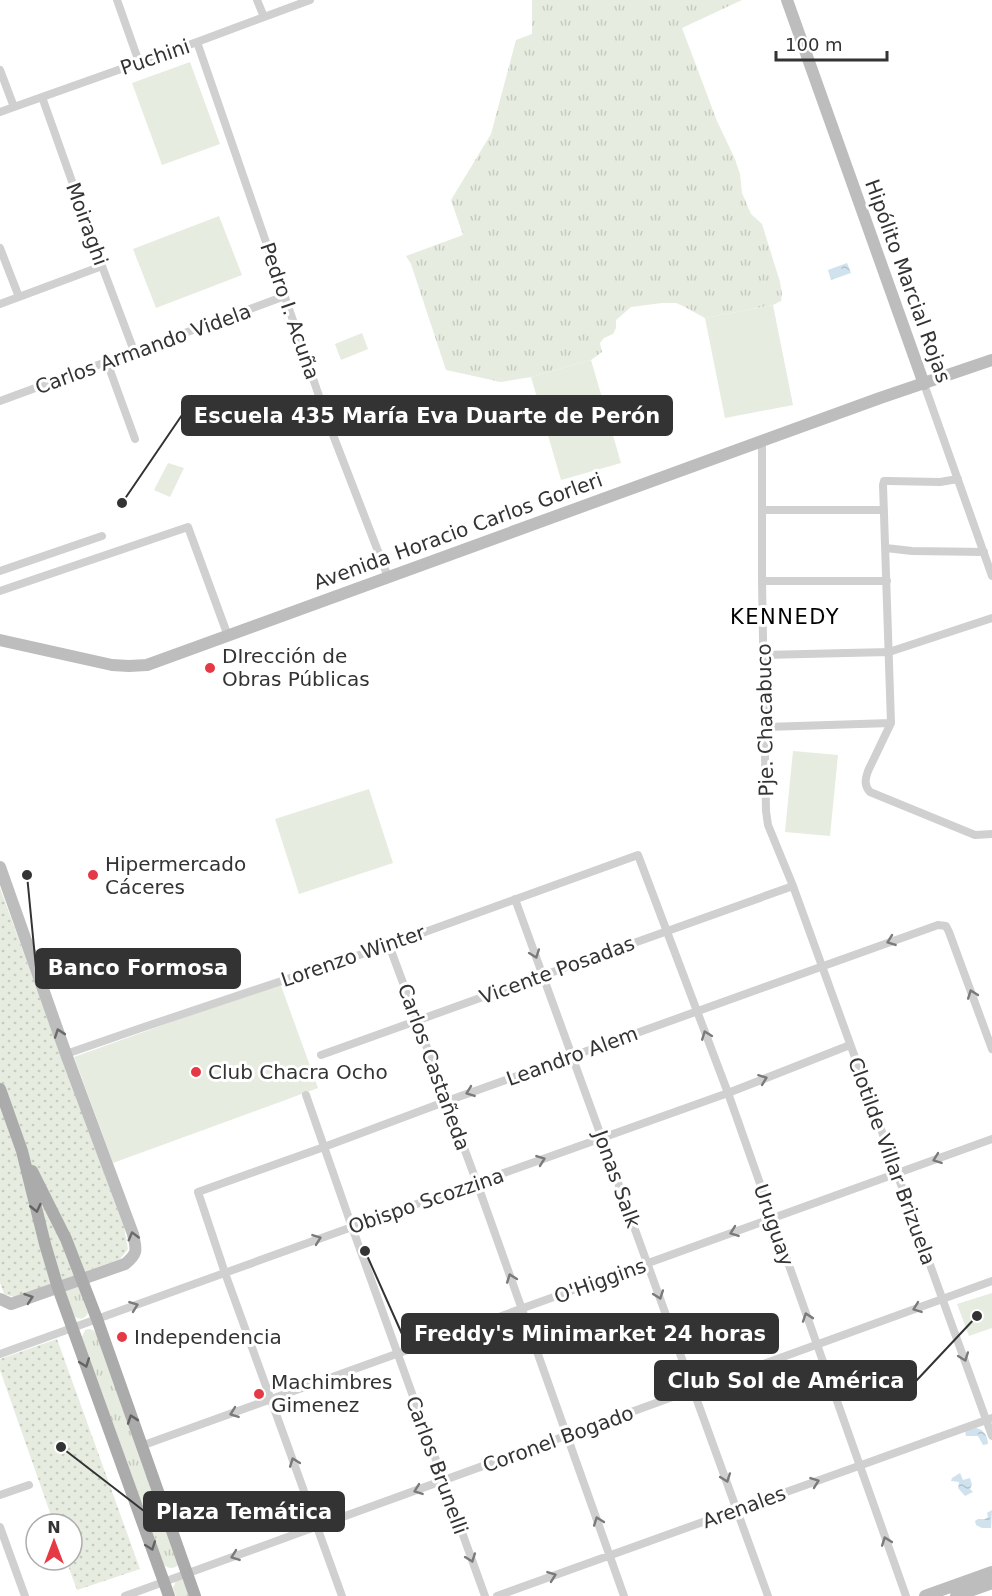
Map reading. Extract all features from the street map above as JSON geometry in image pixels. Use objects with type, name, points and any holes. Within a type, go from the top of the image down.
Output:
[{"type":"main road","name":"Hipólito Marcial Rojas","points":[[787,0],[924,384]]},
{"type":"main road","name":"Avenida Horacio Carlos Gorleri","points":[[1,639],[112,665],[147,665],[992,360]]},
{"type":"main road","points":[[0,867],[133,1234],[136,1251],[133,1258],[125,1264],[58,1288],[11,1304],[0,1299]]},
{"type":"main road","points":[[0,1089],[22,1151],[58,1288],[170,1596]]},
{"type":"main road","points":[[22,1151],[66,1239],[97,1319],[195,1596]]},
{"type":"main road","points":[[926,1596],[992,1572]]},
{"type":"main road","points":[[956,1596],[992,1583]]},
{"type":"street","points":[[117,0],[139,62]]},
{"type":"street","points":[[258,0],[264,17]]},
{"type":"street","name":"Puchini","points":[[0,112],[310,0]]},
{"type":"street","name":"Pedro I. Acuña","points":[[197,42],[328,422],[388,577]]},
{"type":"street","points":[[0,69],[14,107]]},
{"type":"street","name":"Moiraghi","points":[[42,97],[134,351]]},
{"type":"street","points":[[0,248],[19,297]]},
{"type":"street","points":[[0,304],[102,266]]},
{"type":"street","name":"Carlos Armando Videla","points":[[0,401],[285,296]]},
{"type":"street","points":[[107,362],[135,439]]},
{"type":"street","name":"Hipólito Marcial Rojas","points":[[924,384],[992,576]]},
{"type":"street","name":"Pje. Chacabuco","points":[[762,442],[766,811],[768,825],[793,885]]},
{"type":"street","points":[[958,479],[940,482],[884,481],[883,484],[891,723],[865,779],[866,787],[870,792],[975,836],[992,834]]},
{"type":"street","points":[[762,510],[884,510]]},
{"type":"street","points":[[0,591],[188,527],[228,636]]},
{"type":"street","points":[[0,571],[102,536]]},
{"type":"street","points":[[886,548],[912,551],[984,552]]},
{"type":"street","points":[[762,581],[887,581]]},
{"type":"street","points":[[763,655],[889,652],[992,618]]},
{"type":"street","points":[[766,726],[891,723]]},
{"type":"street","name":"Lorenzo Winter","points":[[66,1054],[389,945],[638,855]]},
{"type":"street","name":"Uruguay","points":[[638,855],[728,1093],[906,1596]]},
{"type":"street","name":"Vicente Posadas","points":[[321,1055],[793,885]]},
{"type":"street","name":"Clotilde Villar Brizuela","points":[[793,885],[897,1174],[989,1419],[992,1436]]},
{"type":"street","name":"Jonas Salk","points":[[515,899],[768,1596]]},
{"type":"street","name":"Leandro Alem","points":[[225,1273],[198,1192],[938,925],[946,926],[950,932],[989,1031]]},
{"type":"street","name":"Carlos Castañeda","points":[[389,945],[477,1183],[624,1596]]},
{"type":"street","points":[[989,1031],[992,1049]]},
{"type":"street","name":"Obispo Scozzina","points":[[0,1354],[728,1093],[850,1045]]},
{"type":"street","name":"Carlos Brunelli","points":[[306,1095],[485,1596]]},
{"type":"street","name":"O'Higgins","points":[[141,1446],[992,1139]]},
{"type":"street","points":[[225,1273],[342,1596]]},
{"type":"street","name":"Coronel Bogado","points":[[124,1596],[992,1281]]},
{"type":"street","name":"Arenales","points":[[497,1596],[989,1419]]},
{"type":"street","points":[[0,1495],[29,1485]]},
{"type":"street","points":[[0,1527],[25,1596]]},
{"type":"green space","points":[[532,0],[742,0],[682,28],[717,121],[735,159],[740,174],[742,193],[751,214],[762,224],[780,282],[781,301],[773,305],[705,318],[676,303],[631,307],[616,320],[613,334],[604,338],[600,343],[602,352],[591,360],[531,377],[501,382],[446,370],[411,264],[406,256],[463,235],[451,200],[491,134],[516,40],[532,34]]},
{"type":"green space","points":[[190,62],[220,144],[162,165],[132,83]]},
{"type":"green space","points":[[219,216],[242,275],[156,308],[133,249]]},
{"type":"green space","points":[[773,305],[793,405],[725,418],[705,318]]},
{"type":"green space","points":[[362,333],[368,349],[341,360],[335,344]]},
{"type":"green space","points":[[591,360],[621,463],[561,480],[531,377]]},
{"type":"green space","points":[[168,463],[184,468],[170,497],[154,490]]},
{"type":"green space","points":[[793,751],[838,755],[830,836],[785,832]]},
{"type":"green space","points":[[369,789],[393,863],[299,894],[275,819]]},
{"type":"green space","points":[[0,888],[124,1227],[128,1249],[120,1259],[14,1297],[4,1294],[0,1283]]},
{"type":"green space","name":"Club Chacra Ocho","points":[[280,983],[318,1088],[113,1163],[74,1057]]},
{"type":"green space","points":[[78,1285],[88,1313],[81,1319],[75,1317],[65,1294],[65,1290]]},
{"type":"green space","points":[[992,1293],[992,1328],[969,1336],[957,1304]]},
{"type":"green space","points":[[89,1329],[97,1334],[178,1565],[175,1567],[170,1568],[164,1565],[82,1337],[85,1330]]},
{"type":"green space","points":[[57,1339],[140,1569],[77,1590],[70,1572],[84,1572],[84,1512],[50,1512],[0,1370],[0,1359]]},
{"type":"green space","points":[[183,1580],[192,1596],[176,1596],[173,1588],[176,1581]]},
{"type":"water","points":[[847,263],[851,273],[831,280],[828,270]]},
{"type":"water","points":[[976,1428],[985,1433],[988,1444],[983,1445],[978,1436],[966,1436],[965,1431]]},
{"type":"water","points":[[960,1473],[963,1480],[970,1478],[972,1485],[970,1489],[973,1492],[965,1496],[958,1488],[959,1482],[951,1481]]},
{"type":"water","points":[[992,1510],[991,1528],[976,1525],[975,1521],[985,1519],[988,1517],[987,1513]]},
{"type":"place","name":"Escuela 435 María Eva Duarte de Perón","points":[[122,503]]},
{"type":"place","name":"DIrección de Obras Públicas","points":[[210,668]]},
{"type":"place","name":"Banco Formosa","points":[[27,875]]},
{"type":"place","name":"Hipermercado Cáceres","points":[[93,875]]},
{"type":"place","name":"Club Chacra Ocho","points":[[196,1072]]},
{"type":"place","name":"Freddy's Minimarket 24 horas","points":[[365,1251]]},
{"type":"place","name":"Club Sol de América","points":[[977,1316]]},
{"type":"place","name":"Independencia","points":[[122,1337]]},
{"type":"place","name":"Machimbres Gimenez","points":[[259,1394]]},
{"type":"place","name":"Plaza Temática","points":[[61,1447]]},
{"type":"district","name":"KENNEDY","points":[[785,617]]}]
